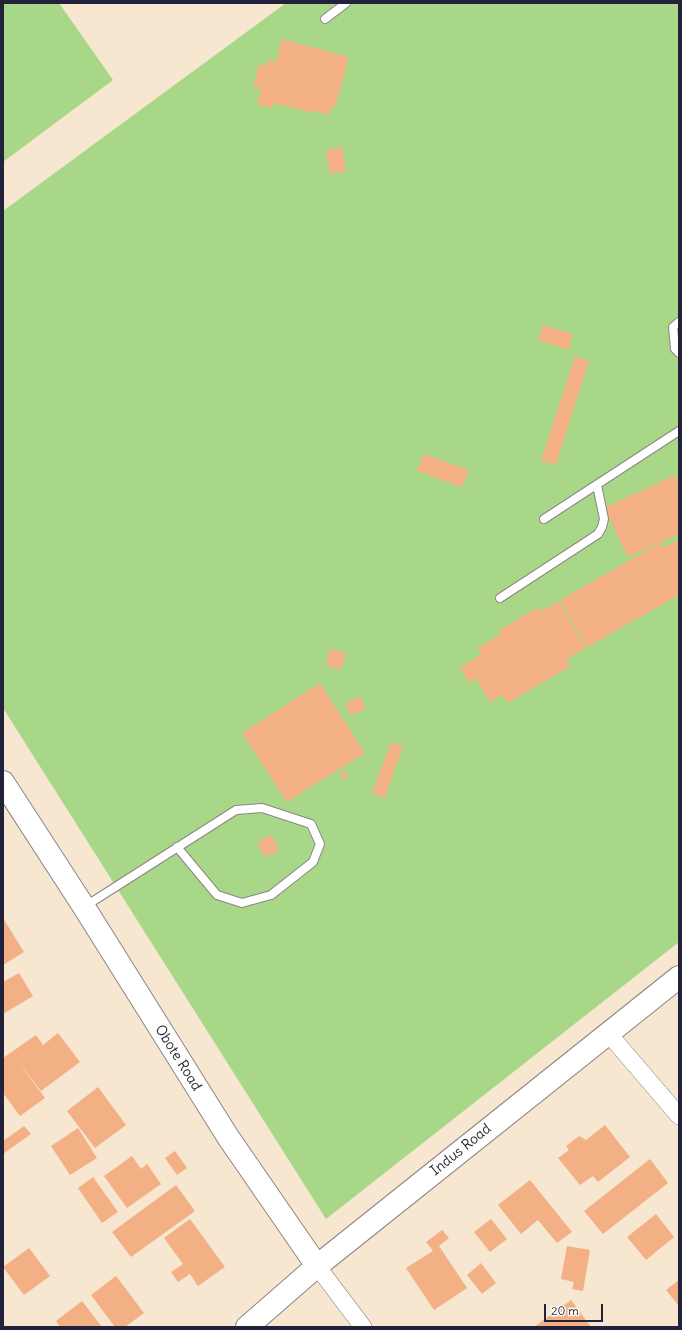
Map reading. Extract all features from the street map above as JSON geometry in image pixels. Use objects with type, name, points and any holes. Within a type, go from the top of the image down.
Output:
[{"type":"street","name":"Obote Road","points":[[3,782],[84,907],[228,1137],[318,1266],[363,1327]]},
{"type":"street","name":"Indus Road","points":[[246,1327],[318,1266],[679,977]]},
{"type":"street","points":[[608,1033],[679,1116]]},
{"type":"lane","points":[[325,19],[346,3]]},
{"type":"lane","points":[[679,322],[673,327],[675,349],[679,353]]},
{"type":"lane","points":[[544,519],[679,431]]},
{"type":"lane","points":[[500,598],[598,534],[604,519],[597,485]]},
{"type":"lane","points":[[84,907],[177,847],[236,810],[262,808],[311,824],[320,844],[313,862],[271,895],[242,903],[217,895],[177,847]]},
{"type":"green space","points":[[3,3],[59,3],[113,80],[3,162]]},
{"type":"green space","points":[[286,3],[679,3],[679,942],[326,1219],[3,708],[3,211]]},
{"type":"building","points":[[282,39],[349,57],[335,108],[331,107],[329,115],[314,111],[314,113],[274,103],[272,108],[257,104],[261,89],[253,87],[259,64],[266,66],[268,60],[276,62]]},
{"type":"building","points":[[342,147],[346,171],[330,174],[326,150]]},
{"type":"building","points":[[543,325],[573,334],[568,350],[538,340]]},
{"type":"building","points":[[575,356],[589,361],[556,465],[541,461]]},
{"type":"building","points":[[424,454],[469,470],[462,487],[417,471]]},
{"type":"building","points":[[675,475],[679,484],[679,534],[628,557],[604,508]]},
{"type":"building","points":[[679,539],[679,595],[587,647],[560,600],[660,543],[663,548]]},
{"type":"building","points":[[559,601],[586,648],[567,659],[571,666],[508,703],[503,695],[490,702],[476,678],[469,683],[460,667],[481,655],[477,648],[501,634],[499,630],[539,607],[541,611]]},
{"type":"building","points":[[330,649],[346,653],[341,670],[326,665]]},
{"type":"building","points":[[320,683],[365,753],[287,802],[242,733]]},
{"type":"building","points":[[360,696],[366,708],[351,716],[345,704]]},
{"type":"building","points":[[391,742],[403,746],[385,798],[372,793]]},
{"type":"building","points":[[344,770],[348,776],[343,780],[339,774]]},
{"type":"building","points":[[271,835],[279,850],[265,857],[257,843]]},
{"type":"building","points":[[3,918],[24,952],[3,965]]},
{"type":"building","points":[[19,973],[33,996],[3,1014],[3,982]]},
{"type":"building","points":[[58,1033],[80,1062],[41,1091],[16,1059],[45,1098],[20,1116],[3,1093],[3,1058],[36,1035],[43,1045]]},
{"type":"building","points":[[98,1087],[126,1125],[95,1148],[67,1111]]},
{"type":"building","points":[[605,1125],[630,1157],[598,1182],[593,1176],[580,1185],[558,1158],[569,1150],[566,1146],[579,1136],[586,1140]]},
{"type":"building","points":[[24,1126],[31,1134],[3,1154],[3,1141]]},
{"type":"building","points":[[78,1128],[97,1158],[70,1175],[51,1146]]},
{"type":"building","points":[[175,1151],[187,1168],[177,1175],[165,1158]]},
{"type":"building","points":[[132,1156],[141,1169],[147,1164],[161,1184],[127,1208],[104,1176]]},
{"type":"building","points":[[650,1159],[668,1183],[603,1234],[584,1211]]},
{"type":"building","points":[[93,1177],[118,1212],[102,1223],[78,1188]]},
{"type":"building","points":[[530,1180],[572,1232],[557,1243],[538,1220],[521,1234],[498,1205]]},
{"type":"building","points":[[176,1185],[195,1211],[131,1257],[112,1232]]},
{"type":"building","points":[[656,1214],[674,1237],[646,1260],[627,1237]]},
{"type":"building","points":[[190,1219],[225,1267],[198,1286],[190,1274],[178,1282],[171,1272],[183,1264],[164,1238]]},
{"type":"building","points":[[491,1219],[507,1239],[490,1252],[474,1232]]},
{"type":"building","points":[[442,1230],[449,1238],[439,1246],[467,1288],[434,1310],[406,1268],[433,1251],[426,1242]]},
{"type":"building","points":[[567,1246],[590,1250],[583,1291],[572,1289],[574,1282],[561,1279]]},
{"type":"building","points":[[29,1248],[50,1276],[24,1295],[3,1267]]},
{"type":"building","points":[[481,1263],[496,1283],[482,1294],[467,1275]]},
{"type":"building","points":[[116,1276],[144,1313],[125,1327],[115,1327],[91,1295]]},
{"type":"building","points":[[679,1280],[679,1306],[666,1290]]},
{"type":"building","points":[[571,1300],[591,1327],[534,1327]]},
{"type":"building","points":[[82,1301],[102,1327],[60,1327],[56,1321]]}]
